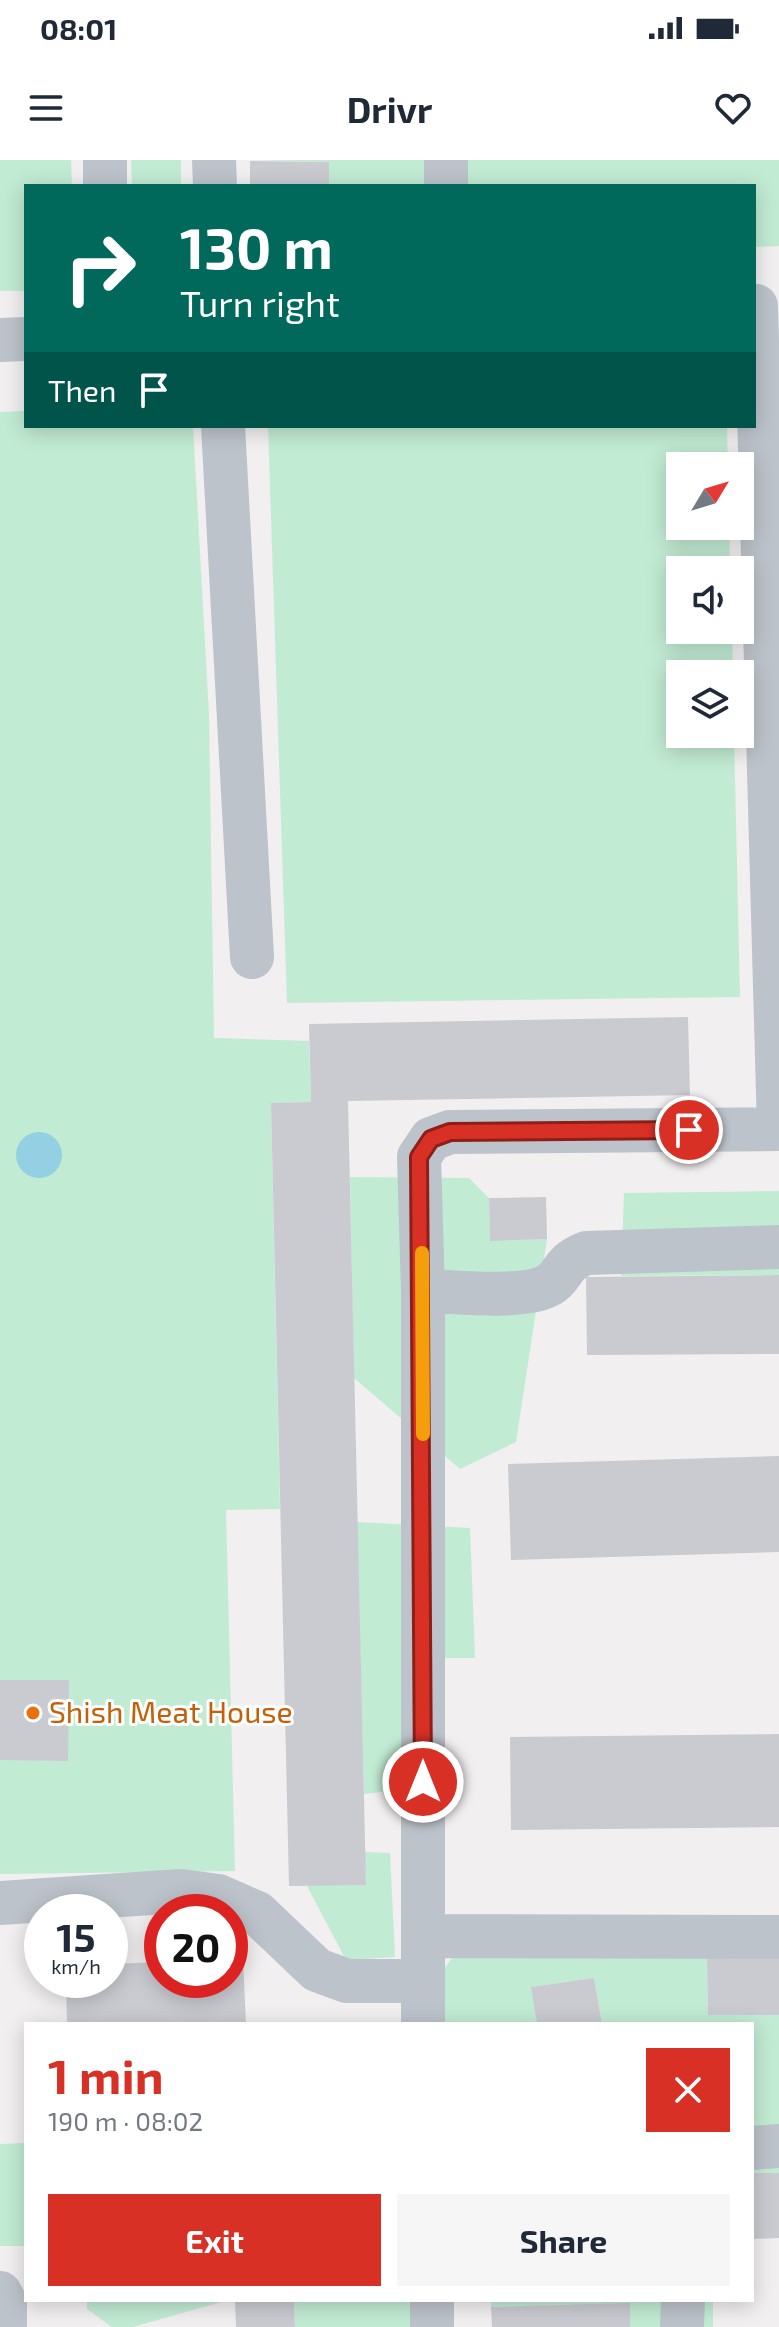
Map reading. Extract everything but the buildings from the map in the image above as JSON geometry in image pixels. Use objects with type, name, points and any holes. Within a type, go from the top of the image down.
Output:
[{"type":"street","points":[[105,160],[105,184]]},
{"type":"street","points":[[214,160],[215,184]]},
{"type":"street","points":[[446,160],[446,184]]},
{"type":"street","points":[[423,2022],[423,1291],[419,1157],[431,1139],[450,1132],[779,1129],[763,306]]},
{"type":"street","points":[[0,340],[24,339]]},
{"type":"street","points":[[223,428],[252,957]]},
{"type":"street","points":[[423,1291],[530,1292],[551,1285],[568,1260],[586,1253],[779,1247]]},
{"type":"street","points":[[0,1903],[181,1891],[218,1896],[257,1913],[317,1970],[347,1981],[423,1981]]},
{"type":"street","points":[[424,1936],[779,1937]]},
{"type":"street","points":[[754,2148],[779,2146]]},
{"type":"street","points":[[0,2293],[5,2302],[5,2327]]},
{"type":"street","points":[[432,2302],[432,2327]]},
{"type":"street","points":[[682,2327],[683,2302]]},
{"type":"green space","points":[[0,160],[71,160],[72,184],[24,184],[24,291],[0,291]]},
{"type":"green space","points":[[131,160],[181,160],[181,184],[132,184]]},
{"type":"green space","points":[[250,160],[424,160],[425,184],[329,184],[328,162]]},
{"type":"green space","points":[[466,160],[779,160],[779,246],[756,247],[756,184],[467,184]]},
{"type":"green space","points":[[24,411],[24,428],[193,428],[209,715],[214,1038],[309,1041],[311,1102],[271,1103],[280,1509],[226,1510],[235,1871],[0,1874],[0,412]]},
{"type":"green space","points":[[268,428],[727,428],[728,452],[666,452],[666,540],[729,540],[730,556],[666,556],[666,644],[732,644],[733,660],[666,660],[666,748],[734,748],[740,997],[287,1003]]},
{"type":"green space","points":[[350,1177],[469,1178],[489,1198],[490,1240],[547,1239],[516,1442],[460,1469],[354,1378]]},
{"type":"green space","points":[[779,1191],[779,1275],[621,1276],[624,1193]]},
{"type":"green space","points":[[357,1522],[470,1528],[475,1658],[427,1658],[428,1787],[364,1794]]},
{"type":"green space","points":[[365,1852],[390,1853],[395,1957],[346,1960],[307,1886]]},
{"type":"green space","points":[[484,1916],[707,1958],[708,2015],[779,2015],[779,2173],[754,2173],[754,2022],[602,2022],[594,1978],[532,1987],[537,2022],[437,2022],[437,1978]]},
{"type":"green space","points":[[24,2143],[24,2246],[0,2246],[0,2144]]},
{"type":"green space","points":[[87,2302],[221,2302],[133,2327],[112,2327],[87,2309]]},
{"type":"green space","points":[[294,2302],[421,2302],[423,2327],[295,2327]]},
{"type":"green space","points":[[491,2302],[713,2302],[713,2327],[630,2327],[630,2304],[491,2307]]},
{"type":"water","points":[[39,1132],[56,1138],[62,1155],[56,1172],[39,1178],[22,1172],[16,1155],[22,1138]]},
{"type":"slow traffic","points":[[422,1253],[423,1434]]},
{"type":"place","name":"Shish Meat House","points":[[33,1713]]},
{"type":"route","points":[[423,1782],[423,1291],[419,1157],[431,1139],[450,1132],[689,1130]]}]
